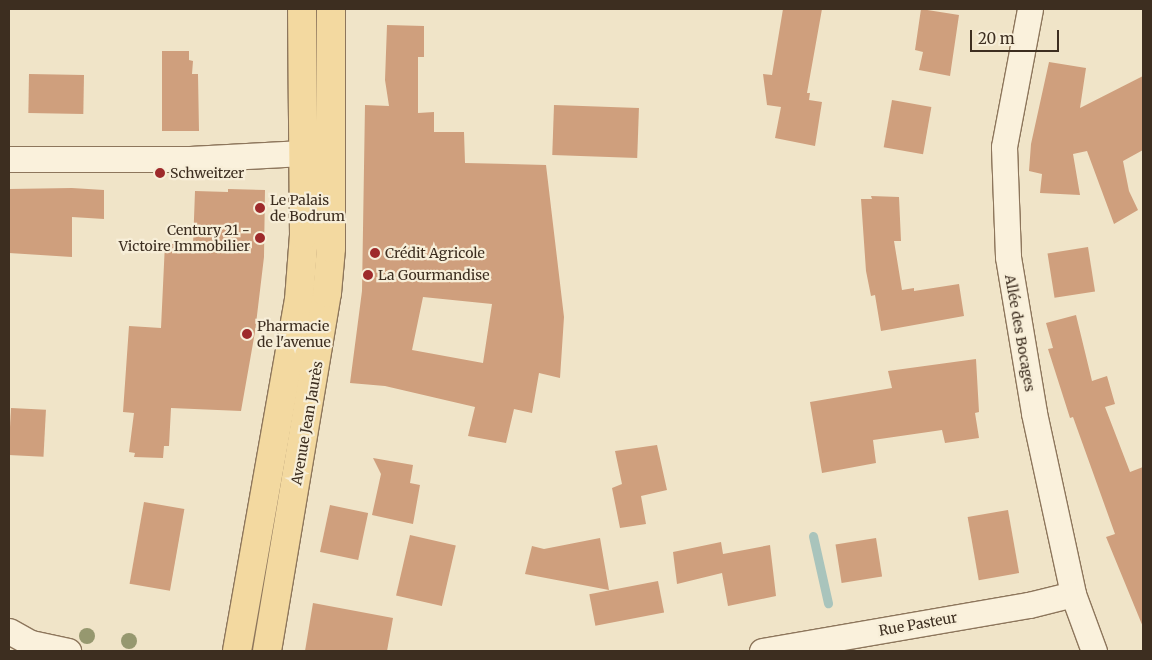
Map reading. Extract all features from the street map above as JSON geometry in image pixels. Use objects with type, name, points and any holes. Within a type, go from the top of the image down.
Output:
[{"type":"main road","name":"Avenue Jean Jaurès","points":[[237,651],[299,300],[304,235],[302,9]]},
{"type":"main road","name":"Avenue Jean Jaurès","points":[[267,651],[326,310],[331,248],[331,9]]},
{"type":"street","name":"Allée des Bocages","points":[[1030,9],[1004,147],[1004,221],[1034,413],[1073,594],[1094,651]]},
{"type":"street","name":"Avenue Jean Jaurès","points":[[303,153],[317,137],[330,102]]},
{"type":"street","points":[[9,159],[190,160],[303,153]]},
{"type":"street","name":"Rue Pasteur","points":[[762,651],[1029,605],[1073,594]]},
{"type":"street","points":[[9,632],[31,643],[68,651]]},
{"type":"building","points":[[783,9],[822,9],[807,93],[810,93],[809,100],[822,102],[815,146],[775,138],[781,107],[767,105],[763,74],[772,75]]},
{"type":"building","points":[[921,9],[959,15],[950,76],[919,70],[923,52],[915,50]]},
{"type":"building","points":[[387,25],[424,26],[424,57],[418,57],[418,113],[434,112],[434,132],[464,132],[465,163],[546,165],[564,317],[560,378],[539,373],[532,413],[514,409],[506,443],[468,436],[475,407],[385,386],[350,383],[362,291],[365,105],[389,106],[385,80]],"holes":[[[423,297],[492,304],[483,363],[412,350]]]},
{"type":"building","points":[[162,51],[189,51],[189,60],[193,61],[192,74],[198,74],[199,131],[162,131]]},
{"type":"building","points":[[1049,62],[1086,68],[1080,108],[1143,76],[1143,150],[1123,161],[1129,191],[1138,210],[1114,224],[1087,151],[1073,154],[1080,195],[1040,193],[1042,174],[1029,171],[1031,144]]},
{"type":"building","points":[[29,74],[84,75],[83,114],[28,113]]},
{"type":"building","points":[[892,100],[931,107],[923,154],[884,147]]},
{"type":"building","points":[[554,105],[639,108],[637,158],[552,155]]},
{"type":"building","points":[[72,188],[104,190],[104,219],[72,217],[72,257],[9,253],[9,189]]},
{"type":"building","points":[[228,189],[265,190],[264,257],[255,332],[241,411],[171,408],[169,446],[164,446],[163,458],[134,457],[135,453],[129,452],[134,413],[123,412],[129,326],[161,328],[165,243],[193,246],[195,191],[228,192]]},
{"type":"building","points":[[871,196],[899,197],[901,241],[894,241],[902,290],[914,288],[914,291],[959,284],[964,316],[881,331],[875,295],[871,296],[866,271],[861,199],[872,199]]},
{"type":"building","points":[[1088,247],[1095,291],[1055,298],[1048,253]]},
{"type":"building","points":[[1076,315],[1092,381],[1107,376],[1115,404],[1105,407],[1130,472],[1143,467],[1143,627],[1106,537],[1115,534],[1073,417],[1070,418],[1048,349],[1053,348],[1046,323]]},
{"type":"building","points":[[976,359],[979,412],[975,413],[979,438],[945,443],[942,430],[873,440],[876,463],[822,473],[810,402],[892,388],[888,371]]},
{"type":"building","points":[[11,408],[46,410],[43,457],[9,455]]},
{"type":"building","points":[[657,445],[667,490],[641,496],[646,524],[620,528],[612,488],[622,484],[615,451]]},
{"type":"building","points":[[373,458],[413,465],[410,483],[420,485],[413,524],[372,515],[381,474]]},
{"type":"building","points":[[144,502],[184,509],[170,591],[130,584]]},
{"type":"building","points":[[330,505],[368,513],[358,560],[320,552]]},
{"type":"building","points":[[1008,510],[1019,573],[979,580],[968,517]]},
{"type":"building","points":[[410,535],[456,546],[442,606],[396,595]]},
{"type":"building","points":[[600,538],[609,590],[525,574],[532,546],[544,549]]},
{"type":"building","points":[[876,538],[882,577],[842,583],[836,544]]},
{"type":"building","points":[[721,542],[723,554],[770,545],[776,596],[728,606],[722,573],[677,584],[673,552]]},
{"type":"building","points":[[658,581],[664,612],[595,626],[589,594]]},
{"type":"building","points":[[313,603],[393,618],[387,651],[305,651]]},
{"type":"waterway","points":[[813,536],[828,603]]},
{"type":"place","name":"Schweitzer","points":[[160,173]]},
{"type":"place","name":"Le Palais de Bodrum","points":[[260,208]]},
{"type":"place","name":"Century 21 - Victoire Immobilier","points":[[260,238]]},
{"type":"place","name":"Crédit Agricole","points":[[375,253]]},
{"type":"place","name":"La Gourmandise","points":[[368,275]]},
{"type":"place","name":"Pharmacie de l'avenue","points":[[247,334]]}]
